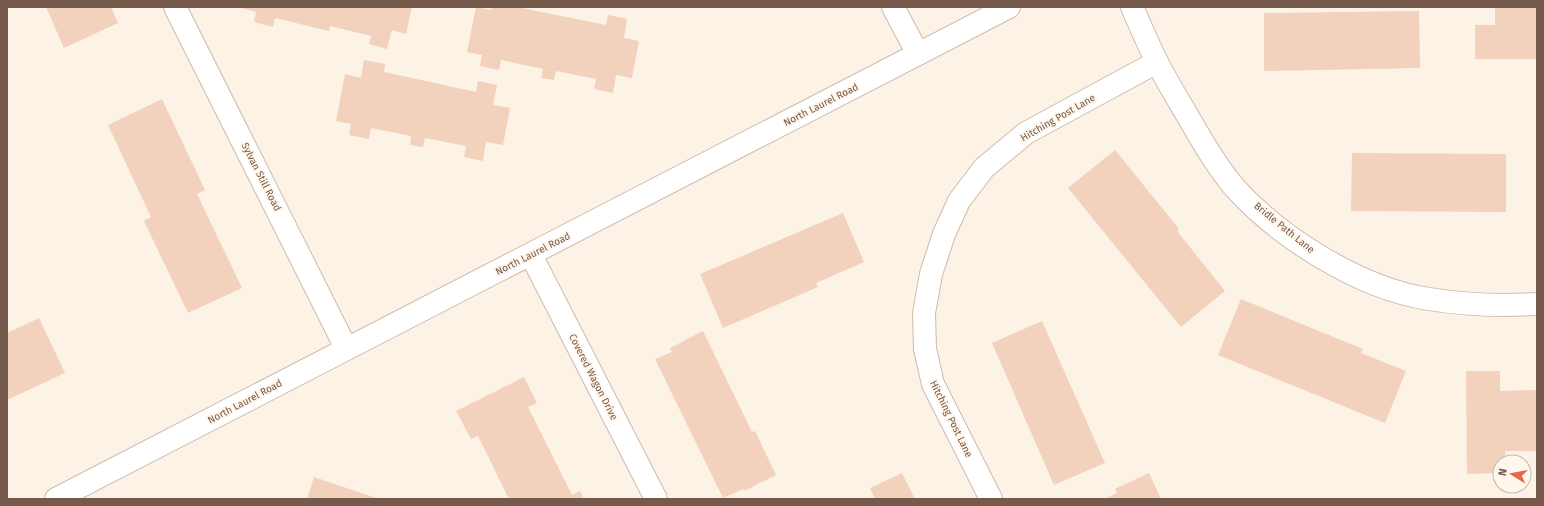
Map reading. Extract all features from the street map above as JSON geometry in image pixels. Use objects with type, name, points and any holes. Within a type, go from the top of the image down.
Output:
[{"type":"street","name":"Sylvan Still Road","points":[[175,7],[346,348]]},
{"type":"street","points":[[894,7],[918,54]]},
{"type":"street","name":"North Laurel Road","points":[[56,499],[177,438],[346,348],[531,255],[1009,7]]},
{"type":"street","name":"Bridle Path Lane","points":[[1132,7],[1157,62],[1208,152],[1235,188],[1274,223],[1313,253],[1348,271],[1383,286],[1427,299],[1495,306],[1537,304]]},
{"type":"street","name":"Hitching Post Lane","points":[[991,499],[933,384],[925,349],[924,313],[931,274],[944,234],[959,201],[984,168],[1026,134],[1157,62]]},
{"type":"street","name":"Covered Wagon Drive","points":[[531,255],[656,499]]},
{"type":"building","points":[[46,7],[111,7],[118,23],[64,48]]},
{"type":"building","points":[[238,7],[412,7],[406,34],[392,30],[387,49],[369,44],[371,36],[330,26],[329,31],[275,18],[273,27],[254,22],[256,12]]},
{"type":"building","points":[[476,7],[491,10],[492,7],[517,7],[606,25],[608,15],[627,19],[624,38],[639,41],[632,78],[616,75],[613,93],[594,89],[596,79],[556,71],[554,80],[541,78],[543,69],[501,60],[499,70],[480,66],[482,55],[467,52]]},
{"type":"building","points":[[1495,7],[1537,7],[1537,59],[1475,59],[1475,25],[1495,25]]},
{"type":"building","points":[[1419,11],[1420,68],[1264,71],[1264,13]]},
{"type":"building","points":[[364,60],[385,64],[384,72],[476,92],[478,81],[497,85],[493,105],[510,108],[503,145],[486,142],[483,161],[464,157],[466,146],[425,138],[423,147],[410,145],[411,136],[371,128],[369,139],[349,135],[351,124],[336,121],[345,74],[361,78]]},
{"type":"building","points":[[162,99],[205,190],[197,194],[242,288],[188,313],[144,221],[151,217],[108,125]]},
{"type":"building","points":[[1115,150],[1179,229],[1177,231],[1225,291],[1181,327],[1068,188]]},
{"type":"building","points":[[1352,153],[1506,154],[1506,212],[1351,211]]},
{"type":"building","points":[[843,213],[864,262],[816,283],[818,287],[723,328],[700,274]]},
{"type":"building","points":[[1241,299],[1363,349],[1361,353],[1406,371],[1385,423],[1218,355]]},
{"type":"building","points":[[39,318],[65,373],[7,400],[7,333]]},
{"type":"building","points":[[1042,321],[1105,463],[1054,485],[992,343]]},
{"type":"building","points":[[703,331],[752,432],[755,431],[776,475],[744,491],[743,489],[723,498],[655,359],[672,352],[670,348]]},
{"type":"building","points":[[1466,371],[1500,371],[1500,391],[1537,390],[1537,451],[1505,451],[1505,454],[1492,454],[1492,473],[1467,474]]},
{"type":"building","points":[[524,377],[537,403],[528,407],[572,495],[580,491],[584,499],[509,499],[478,436],[471,439],[456,411]]},
{"type":"building","points":[[902,473],[915,499],[875,499],[870,488]]},
{"type":"building","points":[[1149,473],[1161,499],[1104,499],[1117,493],[1115,489]]},
{"type":"building","points":[[314,477],[379,499],[307,499]]}]
